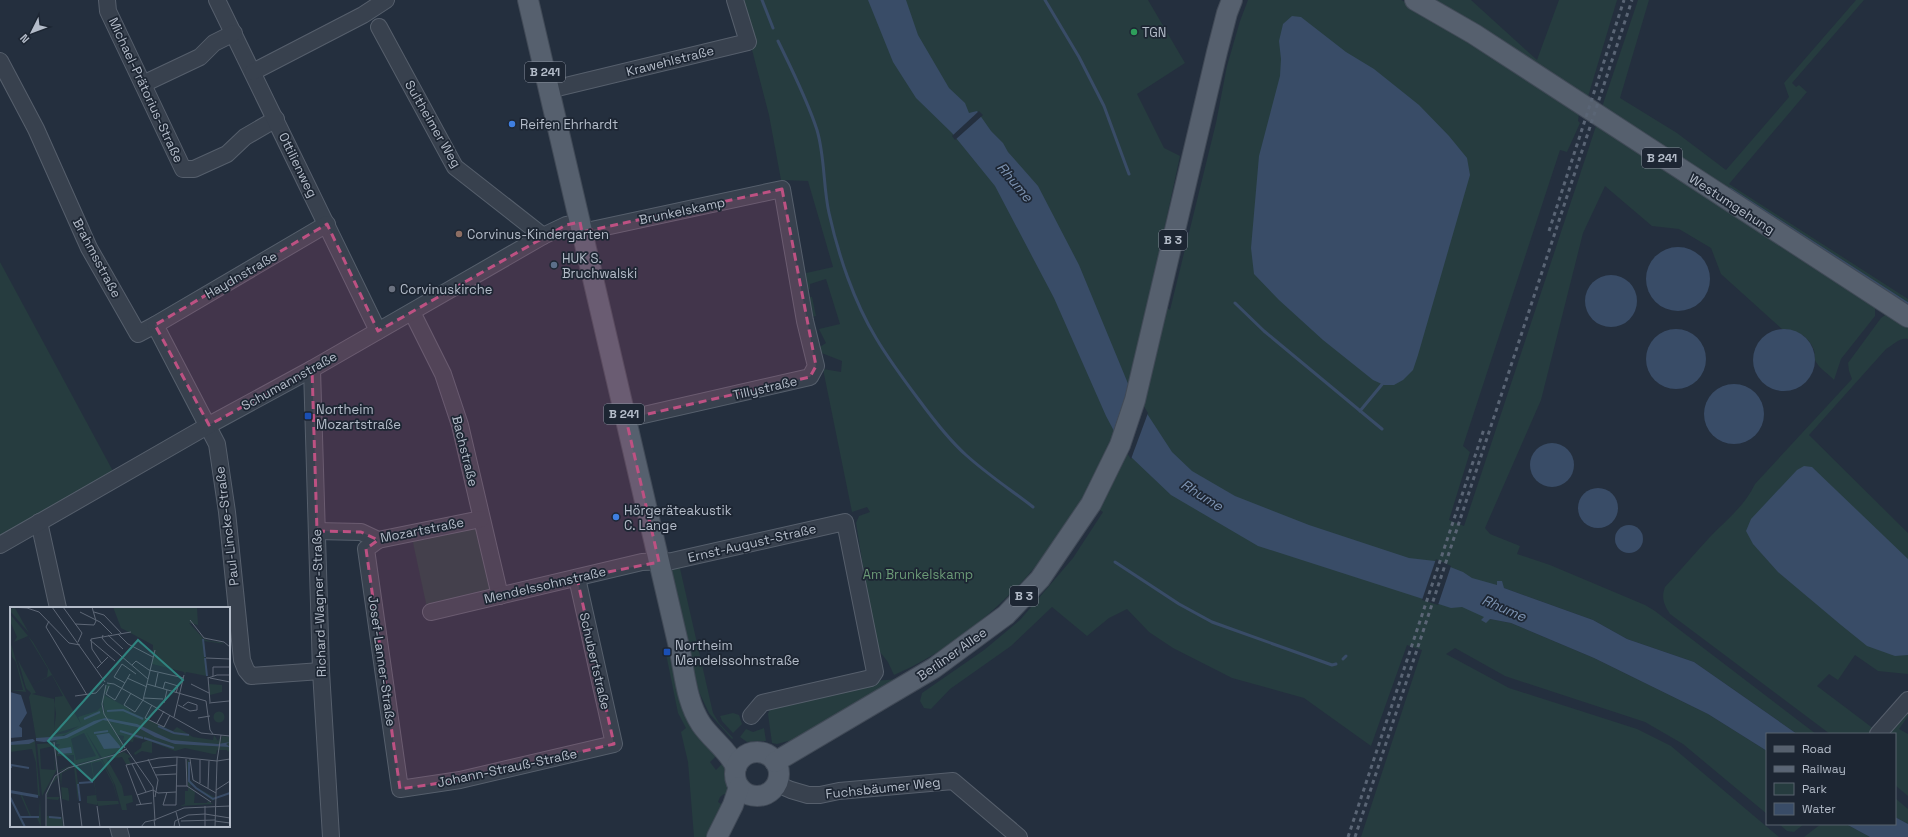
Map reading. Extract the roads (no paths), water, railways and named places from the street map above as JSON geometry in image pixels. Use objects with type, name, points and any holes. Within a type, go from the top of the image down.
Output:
[{"type":"main road","name":"B 241","points":[[528,0],[681,658],[696,702],[714,728],[733,745],[743,760]]},
{"type":"main road","name":"Berliner Allee","points":[[776,762],[934,668],[1006,614],[1040,579],[1091,504],[1120,445],[1135,400],[1160,301],[1217,52],[1227,13],[1232,0]]},
{"type":"main road","name":"Westumgehung","points":[[1415,0],[1474,34],[1908,317]]},
{"type":"main road","points":[[764,754],[776,762],[779,777],[777,784],[768,793],[756,796],[747,794],[739,787],[735,777],[743,760],[764,754]]},
{"type":"main road","points":[[717,837],[733,805],[739,787]]},
{"type":"main road","points":[[728,837],[746,805],[756,796]]},
{"type":"street","name":"Ottilienweg","points":[[217,0],[378,331]]},
{"type":"street","points":[[253,72],[363,14],[386,0]]},
{"type":"street","name":"Krawehlstraße","points":[[549,90],[748,42],[735,0]]},
{"type":"street","name":"Michael-Prätorius-Straße","points":[[107,5],[183,169],[194,169],[227,154],[245,137],[276,119]]},
{"type":"street","name":"Sultheimer Weg","points":[[379,27],[455,167],[543,236]]},
{"type":"street","points":[[143,84],[200,58],[214,43],[234,33]]},
{"type":"street","name":"Brahmsstraße","points":[[0,61],[36,129],[89,248],[138,334],[155,325]]},
{"type":"street","name":"Brunkelskamp","points":[[581,227],[782,189]]},
{"type":"street","name":"Tillystraße","points":[[626,420],[810,377],[816,366],[805,321],[782,189]]},
{"type":"street","name":"Haydnstraße","points":[[155,325],[327,224]]},
{"type":"street","name":"Schumannstraße","points":[[0,545],[209,425],[312,369],[543,236],[566,225],[581,227]]},
{"type":"street","name":"Bachstraße","points":[[412,312],[443,374],[460,425],[500,596]]},
{"type":"street","points":[[155,325],[209,425]]},
{"type":"street","name":"Richard-Wagner-Straße","points":[[312,369],[321,672],[330,837]]},
{"type":"street","name":"Paul-Lincke-Straße","points":[[209,425],[217,444],[227,512],[242,660],[246,670],[251,676],[321,672]]},
{"type":"street","name":"Mozartstraße","points":[[317,531],[361,532],[378,540],[481,519]]},
{"type":"street","points":[[39,522],[58,607]]},
{"type":"street","name":"Ernst-August-Straße","points":[[659,562],[672,561],[845,522],[875,672],[871,678],[762,703],[751,716]]},
{"type":"street","name":"Josef-Lanner-Straße","points":[[378,540],[366,549],[400,789]]},
{"type":"street","name":"Mendelssohnstraße","points":[[431,612],[642,562],[659,562]]},
{"type":"street","name":"Schubertstraße","points":[[577,578],[614,744]]},
{"type":"street","points":[[1879,733],[1908,700]]},
{"type":"street","name":"Johann-Strauß-Straße","points":[[400,789],[460,780],[614,744]]},
{"type":"street","name":"Fuchsbäumer Weg","points":[[777,784],[791,790],[820,795],[839,791],[953,780],[1019,837]]},
{"type":"street","points":[[118,827],[121,837]]},
{"type":"water","name":"Rhume","points":[[868,0],[906,0],[918,35],[949,88],[965,103],[969,113],[977,111],[991,131],[1003,143],[1008,152],[1038,186],[1079,265],[1129,386],[1172,452],[1192,471],[1235,496],[1309,525],[1409,558],[1435,561],[1463,572],[1472,578],[1497,585],[1497,581],[1502,581],[1504,588],[1593,620],[1627,639],[1694,662],[1796,733],[1766,733],[1766,750],[1708,714],[1594,658],[1511,623],[1490,619],[1486,623],[1481,620],[1484,617],[1462,607],[1451,608],[1258,546],[1171,495],[1131,457],[1114,431],[1054,298],[995,186],[952,133],[916,98],[893,62]]},
{"type":"water","points":[[1292,16],[1301,17],[1346,52],[1374,69],[1419,105],[1449,136],[1467,158],[1470,175],[1418,355],[1413,370],[1403,380],[1394,385],[1384,385],[1373,380],[1323,340],[1279,300],[1254,274],[1251,248],[1259,156],[1280,76],[1281,59],[1279,41],[1283,24]]},
{"type":"water","points":[[1672,247],[1684,247],[1701,256],[1708,267],[1710,279],[1708,291],[1701,302],[1684,311],[1672,311],[1660,306],[1651,297],[1646,285],[1646,273],[1651,261],[1660,252]]},
{"type":"water","points":[[1611,275],[1621,277],[1629,283],[1635,291],[1637,301],[1635,311],[1629,319],[1621,325],[1611,327],[1601,325],[1593,319],[1587,311],[1585,301],[1587,291],[1593,283],[1601,277]]},
{"type":"water","points":[[1670,329],[1682,329],[1698,337],[1704,347],[1706,359],[1704,371],[1698,381],[1682,389],[1670,389],[1654,381],[1646,365],[1646,353],[1654,337]]},
{"type":"water","points":[[1784,329],[1796,331],[1806,338],[1813,348],[1815,360],[1813,372],[1806,382],[1796,389],[1784,391],[1772,389],[1762,382],[1755,372],[1753,360],[1755,348],[1762,338],[1772,331]]},
{"type":"water","points":[[1728,384],[1740,384],[1756,392],[1762,402],[1764,414],[1762,426],[1756,436],[1740,444],[1728,444],[1712,436],[1704,420],[1704,408],[1712,392]]},
{"type":"water","points":[[1552,443],[1564,447],[1570,453],[1574,465],[1570,477],[1564,483],[1552,487],[1540,483],[1534,477],[1530,465],[1534,453],[1540,447]]},
{"type":"water","points":[[1804,466],[1812,467],[1908,559],[1908,655],[1895,656],[1867,646],[1778,572],[1753,544],[1746,531],[1751,519],[1797,470]]},
{"type":"water","points":[[1598,488],[1612,494],[1618,508],[1612,522],[1598,528],[1584,522],[1578,508],[1584,494]]},
{"type":"water","points":[[1629,525],[1639,529],[1643,539],[1639,549],[1629,553],[1619,549],[1615,539],[1619,529]]},
{"type":"water","points":[[1896,818],[1908,824],[1908,837],[1870,837],[1848,825],[1896,825]]},
{"type":"waterway","points":[[762,0],[773,28]]},
{"type":"waterway","points":[[1045,0],[1079,57],[1104,106],[1129,174]]},
{"type":"waterway","points":[[778,41],[804,96],[817,130],[820,140],[827,203],[833,229],[842,261],[868,324],[897,370],[947,436],[974,462],[1033,507]]},
{"type":"waterway","points":[[1730,189],[1908,304]]},
{"type":"waterway","points":[[1235,303],[1264,331],[1382,429]]},
{"type":"waterway","points":[[1360,411],[1384,382]]},
{"type":"waterway","points":[[1115,562],[1179,604],[1212,622],[1332,665],[1336,664]]},
{"type":"waterway","points":[[1343,659],[1346,656]]},
{"type":"railway","points":[[1549,231],[1624,0]]},
{"type":"railway","points":[[1355,837],[1632,0]]},
{"type":"railway","points":[[1348,837],[1484,429]]},
{"type":"place","name":"TGN","points":[[1134,32]]},
{"type":"place","name":"Reifen Ehrhardt","points":[[512,124]]},
{"type":"place","name":"Corvinus-Kindergarten","points":[[459,234]]},
{"type":"place","name":"HUK S. Bruchwalski","points":[[554,265]]},
{"type":"place","name":"Corvinuskirche","points":[[392,289]]},
{"type":"place","name":"Northeim Mozartstraße","points":[[308,416]]},
{"type":"place","name":"Hörgeräteakustik C. Lange","points":[[616,517]]},
{"type":"place","name":"Northeim Mendelssohnstraße","points":[[667,652]]},
{"type":"park label","name":"Am Brunkelskamp","points":[[918,574]]}]
